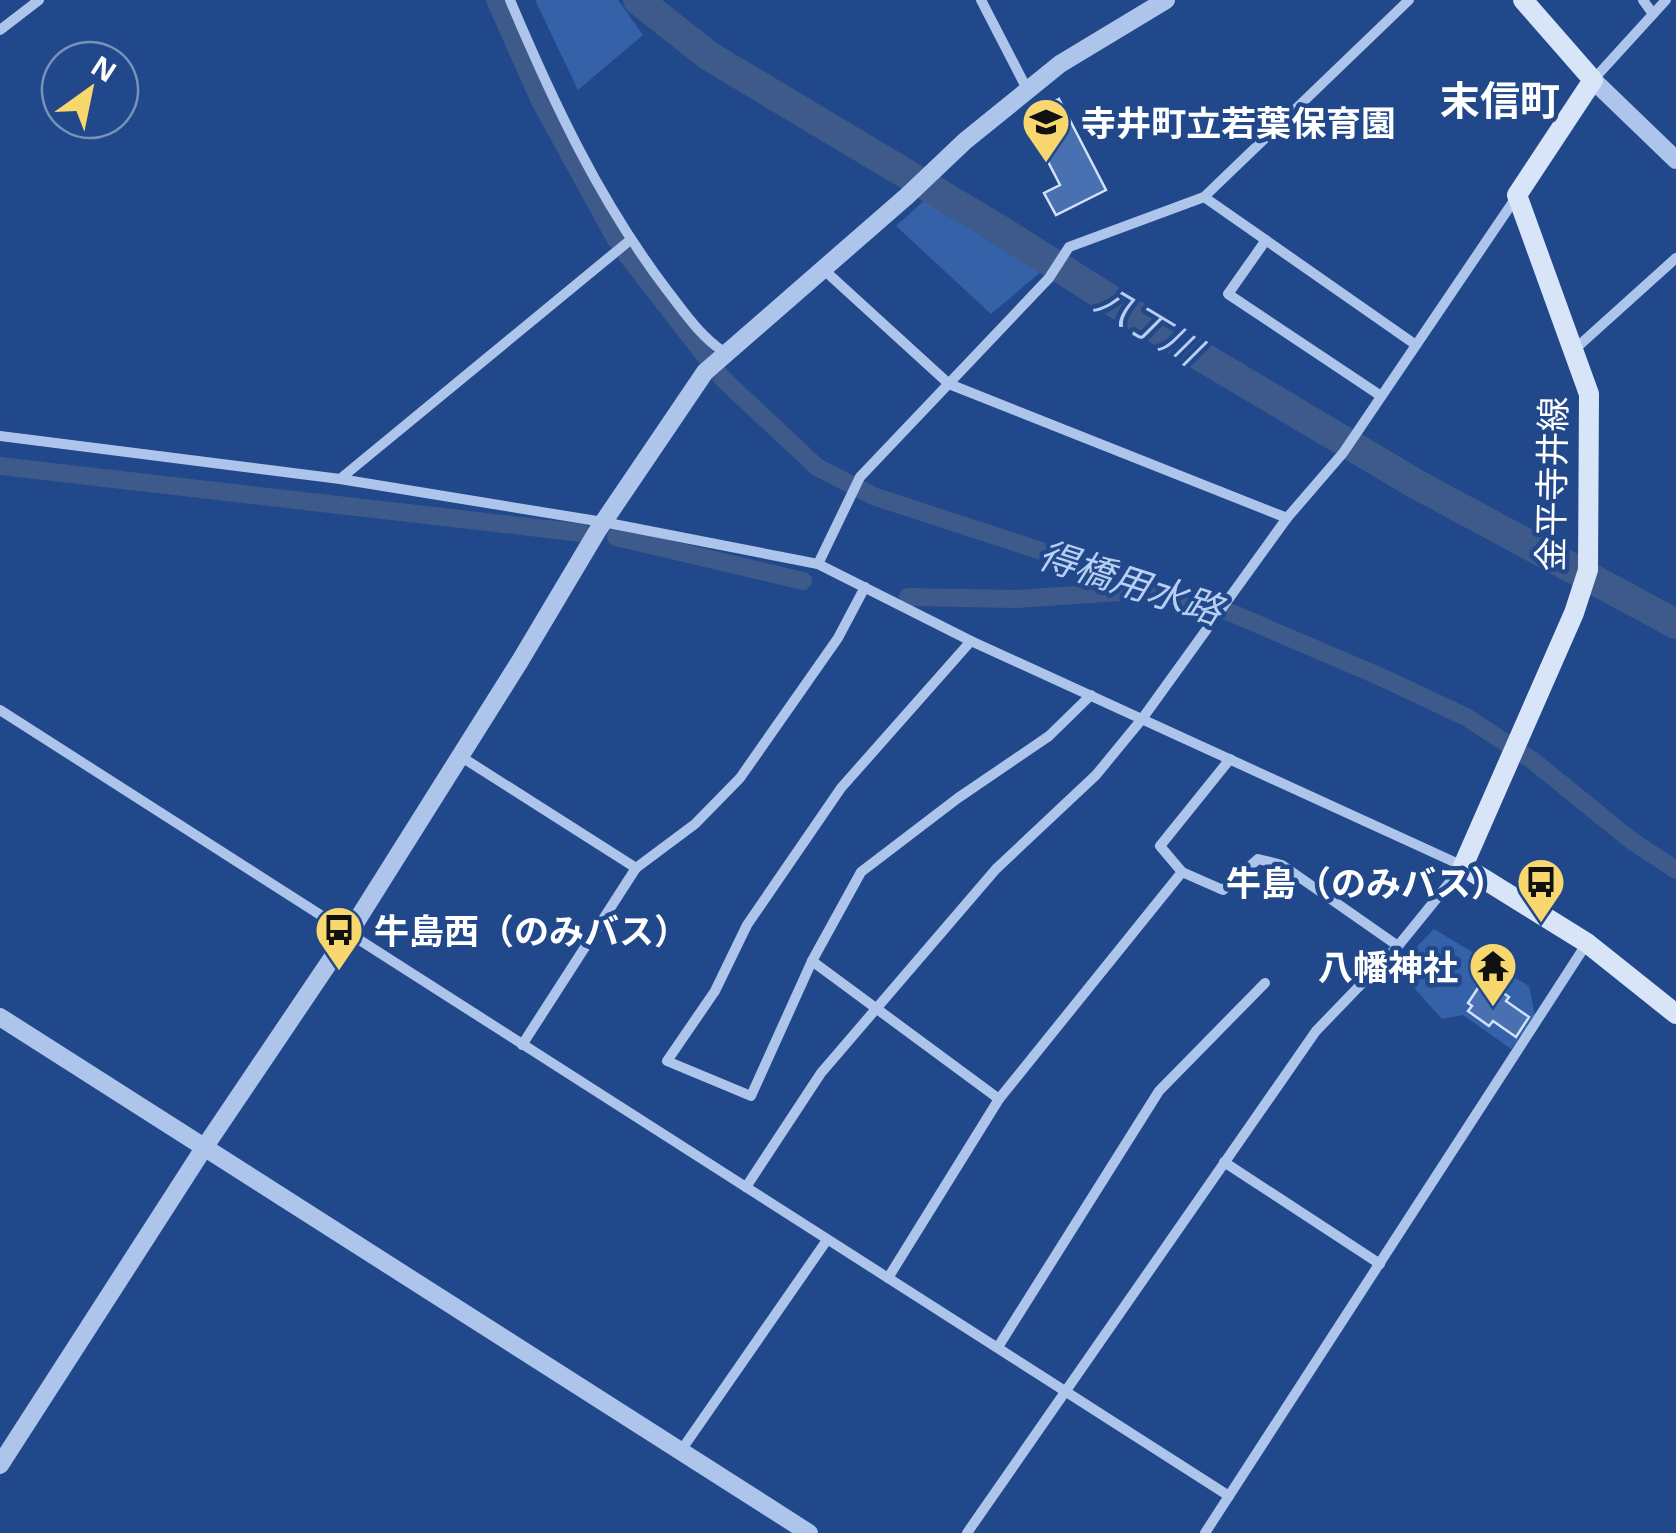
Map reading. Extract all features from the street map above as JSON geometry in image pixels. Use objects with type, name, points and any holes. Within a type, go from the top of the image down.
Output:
[{"type":"main road","points":[[1517,195],[1593,80],[1523,0]]},
{"type":"main road","name":"金平寺井線","points":[[1463,866],[1574,613],[1588,570],[1589,394],[1517,195]]},
{"type":"main road","points":[[1463,866],[1587,943],[1676,1014]]},
{"type":"street","points":[[3,25],[39,0]]},
{"type":"street","points":[[510,0],[551,98],[629,240],[705,340],[716,361]]},
{"type":"street","points":[[981,0],[1028,91]]},
{"type":"street","points":[[0,1465],[348,933],[520,661],[596,532],[716,361],[965,141],[1060,64],[1166,0]]},
{"type":"street","points":[[818,564],[860,477],[1049,278],[1069,247],[1204,197],[1410,0]]},
{"type":"street","points":[[1643,0],[1653,14]]},
{"type":"street","points":[[1666,0],[1593,80],[1676,160]]},
{"type":"street","points":[[746,1187],[820,1073],[996,869],[1096,775],[1142,720],[1287,518],[1344,452],[1517,195]]},
{"type":"street","points":[[1204,197],[1416,345]]},
{"type":"street","points":[[340,479],[629,240]]},
{"type":"street","points":[[1266,240],[1228,294],[1381,396]]},
{"type":"street","points":[[1575,349],[1676,258]]},
{"type":"street","points":[[822,268],[950,384],[1287,518]]},
{"type":"street","points":[[0,436],[340,479],[596,532],[818,564],[971,640],[1463,866],[1398,946],[1316,1030],[967,1533]]},
{"type":"street","points":[[522,1044],[636,868],[695,824],[740,778],[838,638],[865,587]]},
{"type":"street","points":[[971,640],[841,788],[748,925],[715,992],[667,1061],[751,1096],[812,961],[861,872],[958,798],[1049,736],[1090,695]]},
{"type":"street","points":[[0,710],[1229,1496]]},
{"type":"street","points":[[460,756],[636,868]]},
{"type":"street","points":[[1230,760],[1160,846],[1182,872],[1223,890],[1258,858],[1282,865],[1398,946]]},
{"type":"street","points":[[888,1278],[1000,1099],[1182,872]]},
{"type":"street","points":[[1205,1533],[1587,943]]},
{"type":"street","points":[[812,961],[1000,1099]]},
{"type":"street","points":[[998,1347],[1160,1091],[1264,983]]},
{"type":"street","points":[[0,1017],[809,1533]]},
{"type":"street","points":[[1224,1162],[1380,1264]]},
{"type":"street","points":[[680,1452],[827,1240]]},
{"type":"shaded area","points":[[535,0],[618,0],[643,35],[578,90]]},
{"type":"shaded area","points":[[927,198],[1043,270],[991,314],[896,226]]},
{"type":"shaded area","points":[[1434,929],[1529,986],[1535,1016],[1511,1049],[1463,1015],[1442,1019],[1396,968]]},
{"type":"building","points":[[1059,99],[1106,190],[1056,215],[1044,193],[1060,185],[1025,117]]},
{"type":"building","name":"八幡神社","points":[[1489,983],[1529,1017],[1516,1037],[1493,1021],[1489,1026],[1468,1011],[1472,1006],[1468,1003],[1480,985],[1485,988]]},
{"type":"waterway","name":"得橋用水路","points":[[495,0],[540,101],[616,240]]},
{"type":"waterway","name":"八丁川","points":[[638,0],[709,56],[995,227],[1192,351],[1416,484],[1676,624]]},
{"type":"waterway","name":"得橋用水路","points":[[626,254],[723,379],[817,467],[873,496],[1234,614],[1381,677],[1466,717],[1532,760],[1632,841],[1676,870]]},
{"type":"waterway","points":[[0,466],[582,533]]},
{"type":"waterway","points":[[616,537],[803,581]]},
{"type":"waterway","points":[[908,597],[1016,599],[1151,590]]},
{"type":"place","name":"寺井町立若葉保育園","points":[[1046,164]]},
{"type":"place","name":"牛島（のみバス）","points":[[1541,924]]},
{"type":"place","name":"牛島西（のみバス）","points":[[339,972]]},
{"type":"place","name":"八幡神社","points":[[1493,1008]]},
{"type":"district","name":"末信町","points":[[1500,99]]}]
